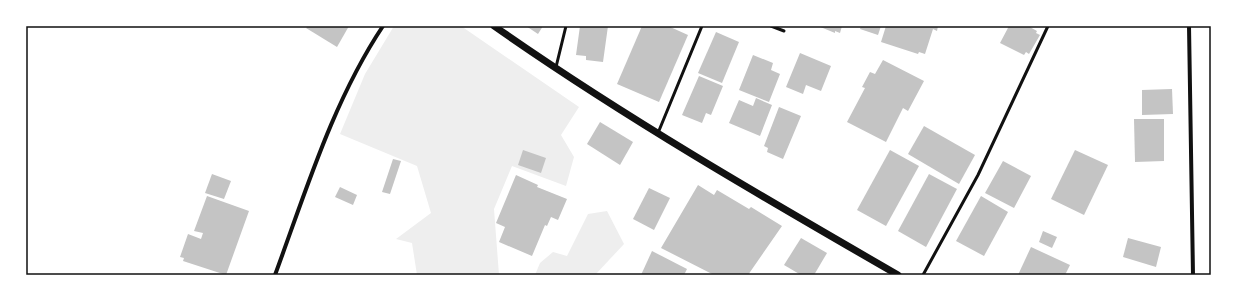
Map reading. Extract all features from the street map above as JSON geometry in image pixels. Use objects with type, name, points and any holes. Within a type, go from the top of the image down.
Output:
[{"type":"street","points":[[275,275],[336,113],[355,72],[383,26]]},
{"type":"street","points":[[494,26],[556,69],[658,133],[788,212],[898,275]]},
{"type":"street","points":[[1189,26],[1193,275]]},
{"type":"lane","points":[[556,69],[566,26]]},
{"type":"lane","points":[[658,133],[702,26]]},
{"type":"lane","points":[[771,26],[784,31]]},
{"type":"lane","points":[[923,275],[978,175],[1048,26]]},
{"type":"shaded area","points":[[394,26],[461,26],[579,107],[561,135],[574,157],[566,186],[512,166],[494,209],[499,275],[417,275],[412,243],[396,239],[431,213],[417,166],[340,134],[365,74]]},
{"type":"shaded area","points":[[607,211],[624,244],[595,275],[535,275],[540,263],[553,252],[567,256],[588,214]]},
{"type":"building","points":[[308,26],[349,26],[337,47],[306,28]]},
{"type":"building","points":[[526,26],[543,26],[538,34]]},
{"type":"building","points":[[580,26],[608,26],[603,62],[586,60],[586,56],[576,55]]},
{"type":"building","points":[[642,26],[668,26],[688,35],[659,102],[617,84]]},
{"type":"building","points":[[818,26],[842,26],[840,33],[835,31],[835,33]]},
{"type":"building","points":[[861,26],[881,26],[878,35],[860,29]]},
{"type":"building","points":[[886,26],[938,26],[937,31],[933,29],[925,54],[919,52],[918,54],[881,42]]},
{"type":"building","points":[[1009,26],[1028,26],[1037,31],[1036,33],[1040,35],[1029,54],[1026,52],[1024,55],[1000,43]]},
{"type":"building","points":[[716,32],[739,42],[722,83],[698,73]]},
{"type":"building","points":[[800,53],[831,66],[821,91],[806,85],[803,94],[786,87]]},
{"type":"building","points":[[753,55],[773,63],[771,70],[780,74],[769,102],[739,90]]},
{"type":"building","points":[[883,60],[924,81],[908,111],[903,108],[886,142],[847,122],[865,88],[862,87],[870,72],[875,74]]},
{"type":"building","points":[[699,76],[723,86],[711,115],[706,113],[702,123],[682,115]]},
{"type":"building","points":[[1172,89],[1173,114],[1142,115],[1142,90]]},
{"type":"building","points":[[756,98],[772,105],[760,136],[729,123],[739,100],[753,106]]},
{"type":"building","points":[[779,107],[801,116],[783,159],[767,152],[768,148],[764,146]]},
{"type":"building","points":[[1134,119],[1164,119],[1164,161],[1135,162]]},
{"type":"building","points":[[600,122],[633,142],[620,165],[587,144]]},
{"type":"building","points":[[924,126],[975,155],[959,184],[908,154]]},
{"type":"building","points":[[523,150],[546,158],[541,173],[518,165]]},
{"type":"building","points":[[890,150],[919,166],[886,226],[857,210]]},
{"type":"building","points":[[1075,150],[1108,165],[1084,215],[1051,199]]},
{"type":"building","points":[[393,159],[401,161],[390,194],[382,192]]},
{"type":"building","points":[[1003,161],[1031,176],[1014,208],[985,193]]},
{"type":"building","points":[[212,174],[231,181],[224,199],[205,193]]},
{"type":"building","points":[[929,174],[957,189],[926,247],[898,231]]},
{"type":"building","points":[[516,175],[538,185],[537,187],[567,199],[558,220],[551,217],[547,226],[545,225],[532,256],[499,242],[505,227],[496,223]]},
{"type":"building","points":[[698,185],[714,195],[717,190],[749,209],[751,207],[782,226],[748,275],[714,275],[661,248]]},
{"type":"building","points":[[340,187],[357,195],[353,205],[335,197]]},
{"type":"building","points":[[649,188],[670,198],[654,230],[633,219]]},
{"type":"building","points":[[207,196],[249,211],[226,275],[183,261],[184,258],[180,257],[188,234],[201,239],[203,233],[194,231]]},
{"type":"building","points":[[981,196],[1008,212],[984,256],[956,241]]},
{"type":"building","points":[[1043,231],[1057,237],[1052,248],[1039,242]]},
{"type":"building","points":[[801,238],[827,253],[814,275],[801,275],[784,265]]},
{"type":"building","points":[[1128,238],[1161,247],[1156,267],[1123,257]]},
{"type":"building","points":[[1031,247],[1070,265],[1065,275],[1018,275]]},
{"type":"building","points":[[652,251],[687,269],[684,275],[641,275]]}]
